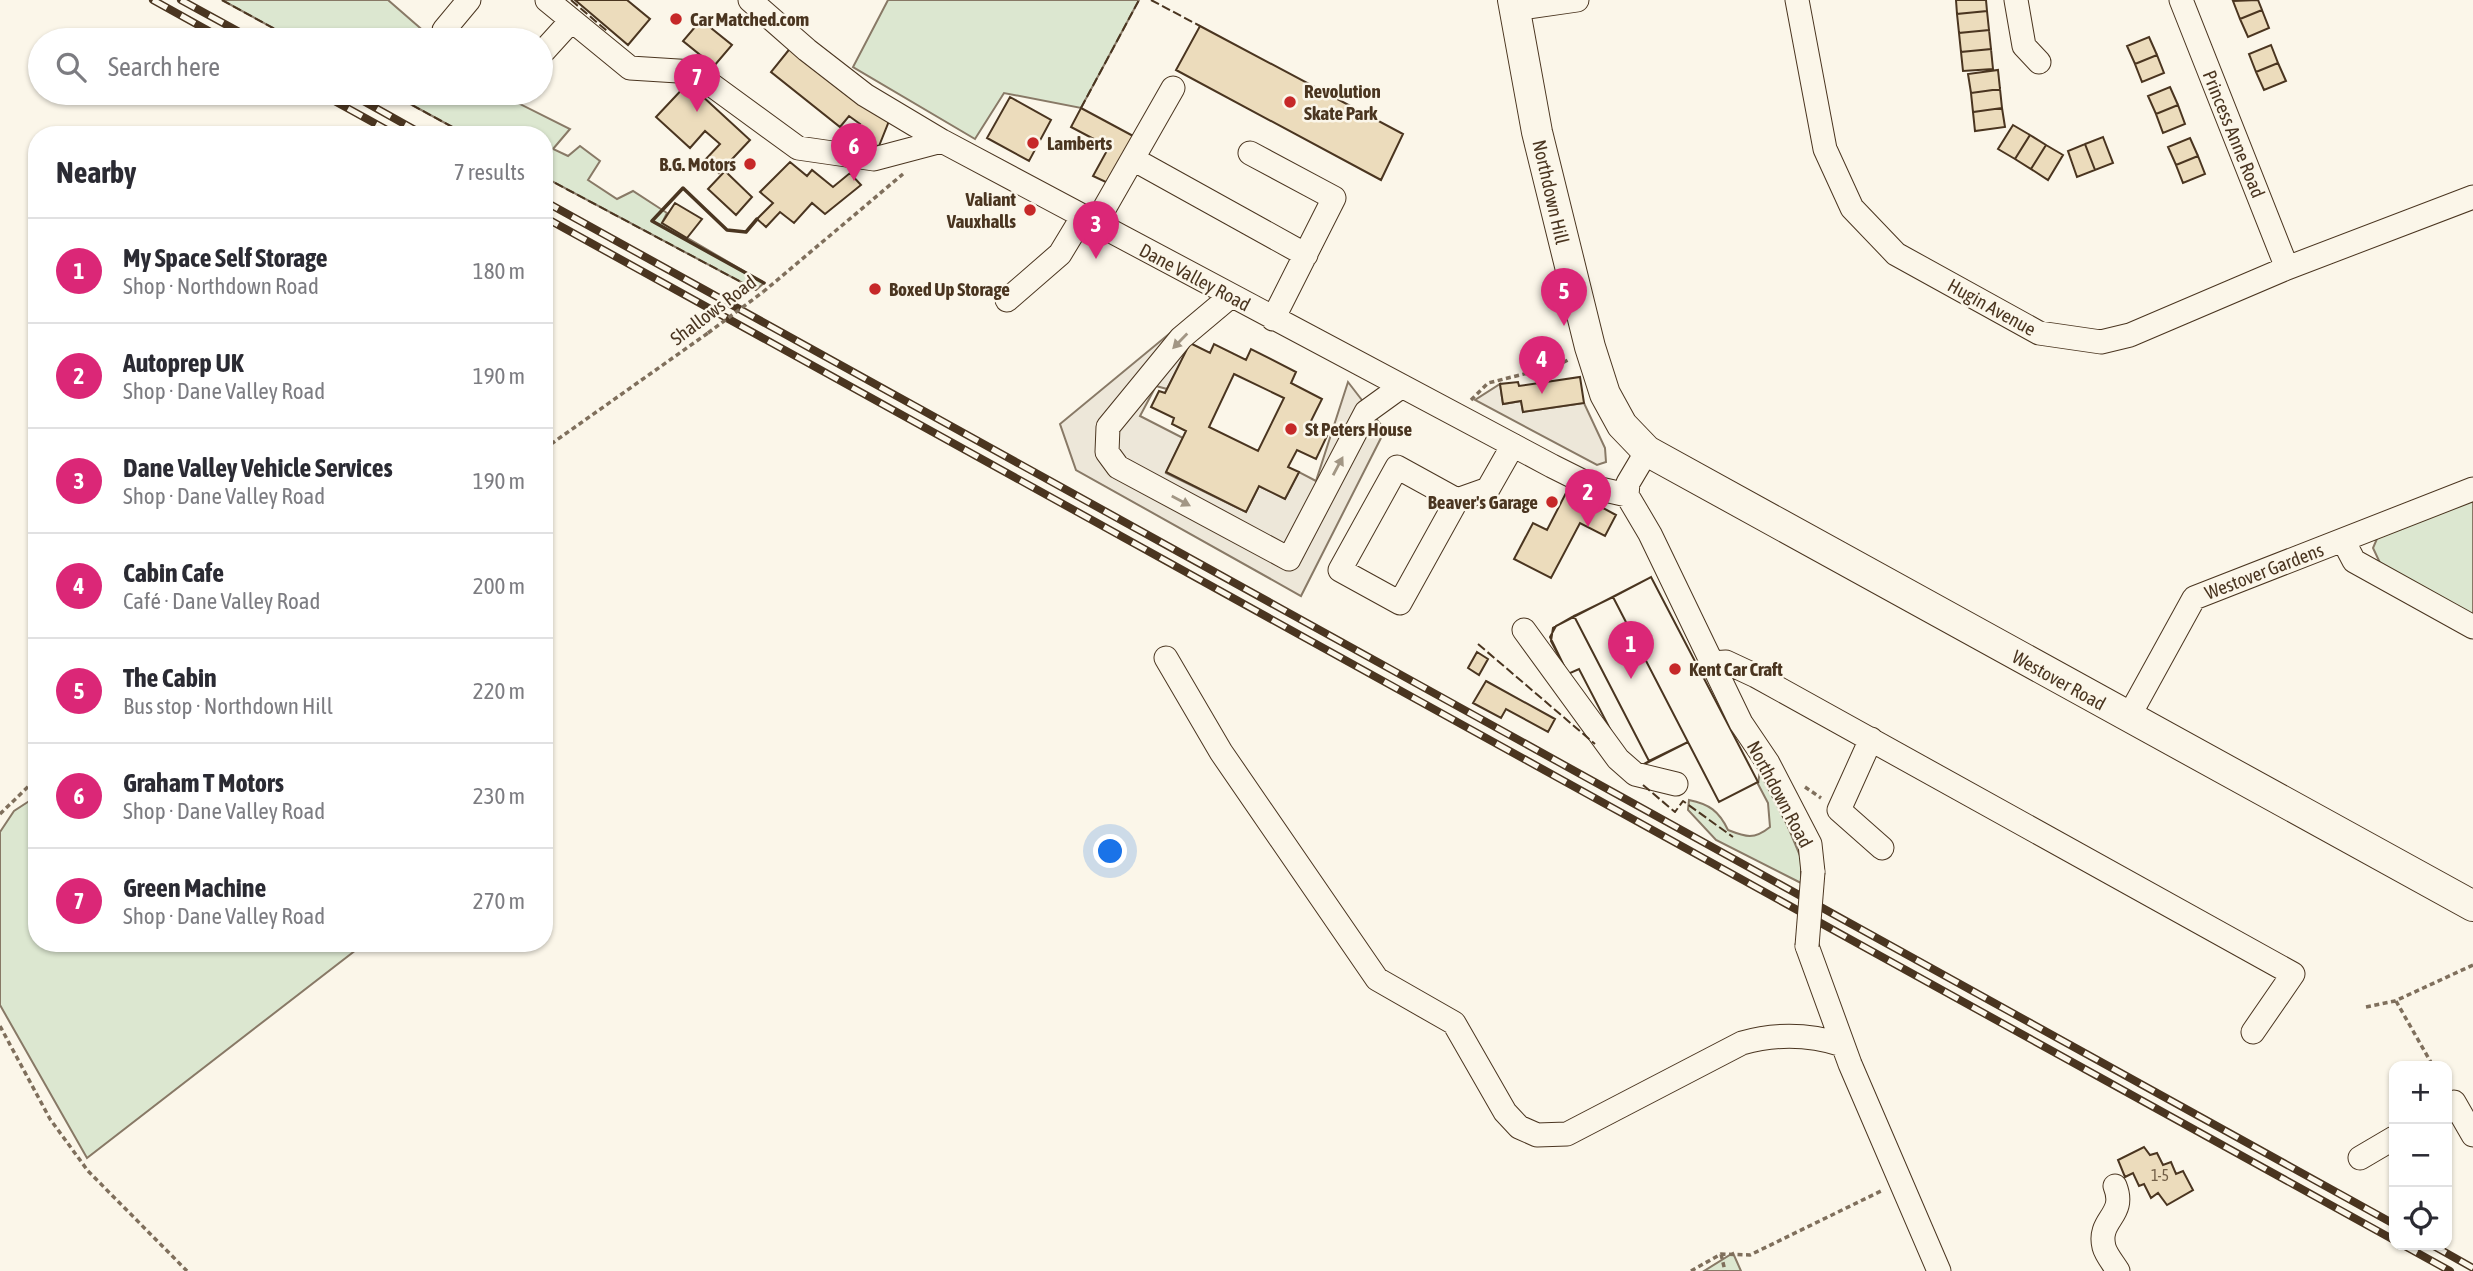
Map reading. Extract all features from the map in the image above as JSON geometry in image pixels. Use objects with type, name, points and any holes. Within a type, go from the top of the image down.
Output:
[{"type":"main road","name":"Northdown Hill","points":[[1514,5],[1536,132],[1590,347],[1605,394],[1622,425],[1647,451]]},
{"type":"main road","name":"Westover Road","points":[[1647,451],[2473,906]]},
{"type":"street","points":[[446,28],[469,0]]},
{"type":"street","points":[[547,0],[630,68],[694,72],[798,148],[874,159],[942,141]]},
{"type":"street","name":"Dane Valley Road","points":[[750,0],[807,50],[865,95],[942,141],[1273,319],[1596,488],[1627,495]]},
{"type":"street","points":[[1514,5],[1577,0]]},
{"type":"street","name":"Hugin Avenue","points":[[1797,0],[1825,149],[1852,208],[1896,254],[2039,333],[2101,342],[2130,335],[2287,268],[2473,197]]},
{"type":"street","points":[[2017,0],[2024,46],[2039,62]]},
{"type":"street","name":"Princess Anne Road","points":[[2180,0],[2287,268]]},
{"type":"street","points":[[553,40],[571,20]]},
{"type":"street","points":[[1007,300],[1060,254],[1090,220],[1133,159],[1173,88]]},
{"type":"street","points":[[1250,153],[1334,198],[1273,319]]},
{"type":"street","points":[[1133,159],[1306,255]]},
{"type":"street","points":[[1231,296],[1181,338],[1108,427],[1107,452],[1118,467],[1289,559],[1366,412],[1402,387]]},
{"type":"street","points":[[1457,500],[1397,467],[1340,570],[1400,603],[1457,500],[1488,489],[1513,445]]},
{"type":"street","points":[[1627,495],[1628,483],[1647,451]]},
{"type":"street","name":"Westover Gardens","points":[[2128,718],[2194,598],[2473,489]]},
{"type":"street","name":"Northdown Road","points":[[1627,495],[1650,534],[1711,663],[1810,844],[1813,872],[1807,946],[1843,1045],[1939,1271]]},
{"type":"street","name":"Westover Gardens","points":[[2343,540],[2354,561],[2473,627]]},
{"type":"street","points":[[1524,629],[1618,759],[1635,774],[1676,784]]},
{"type":"street","points":[[1166,658],[1222,752],[1377,979],[1454,1023],[1505,1112],[1527,1132],[1547,1137],[1567,1134],[1742,1043],[1760,1038],[1794,1035],[1843,1045]]},
{"type":"street","points":[[1711,663],[1726,662],[1756,676],[2293,974],[2253,1032]]},
{"type":"street","points":[[1871,739],[1839,810],[1882,848]]},
{"type":"street","points":[[2458,1100],[2473,1135]]},
{"type":"street","points":[[2360,1158],[2389,1141]]},
{"type":"street","points":[[2115,1186],[2120,1199],[2118,1210],[2105,1223],[2104,1246],[2118,1271]]},
{"type":"path","name":"Shallows Road","points":[[553,443],[763,292],[891,185]]},
{"type":"path","points":[[1454,414],[1488,383],[1556,366],[1590,347]]},
{"type":"path","points":[[0,814],[28,787]]},
{"type":"path","points":[[2366,1007],[2395,1001],[2473,965]]},
{"type":"path","points":[[2395,1001],[2430,1061]]},
{"type":"path","points":[[0,1026],[50,1119],[88,1171],[187,1271]]},
{"type":"path","points":[[1691,1271],[1721,1254],[1750,1255],[1901,1181]]},
{"type":"path","points":[[1721,1254],[1724,1271]]},
{"type":"green space","points":[[222,0],[388,0],[420,28],[273,28]]},
{"type":"green space","points":[[888,0],[1139,0],[1081,108],[1004,93],[975,139],[853,67]]},
{"type":"green space","points":[[412,105],[522,105],[570,129],[553,149],[553,126],[450,126]]},
{"type":"green space","points":[[580,146],[600,161],[588,180],[617,199],[633,191],[667,213],[662,223],[764,283],[756,290],[553,182],[553,149],[568,156]]},
{"type":"green space","points":[[2473,496],[2473,616],[2381,565],[2373,548],[2379,534]]},
{"type":"green space","points":[[1760,770],[1768,779],[1801,858],[1801,883],[1716,840],[1688,810],[1689,800],[1708,806],[1717,813],[1728,830],[1750,836],[1759,834],[1770,827],[1768,803],[1758,784]]},
{"type":"green space","points":[[28,802],[28,952],[353,952],[87,1158],[0,1005],[0,832],[14,811]]},
{"type":"green space","points":[[1733,1253],[1741,1271],[1704,1271]]},
{"type":"shaded area","points":[[1175,329],[1191,344],[1167,389],[1156,386],[1140,416],[1183,438],[1166,473],[1246,512],[1259,486],[1285,499],[1299,472],[1316,481],[1348,382],[1385,430],[1301,596],[1076,470],[1060,424]]},
{"type":"shaded area","points":[[1500,384],[1503,404],[1521,401],[1523,412],[1584,403],[1605,448],[1606,462],[1597,465],[1475,400]]},
{"type":"building","points":[[575,0],[627,0],[650,19],[628,45]]},
{"type":"building","points":[[1956,0],[1986,0],[1987,11],[1957,14]]},
{"type":"building","points":[[2258,0],[2262,10],[2240,19],[2233,1]]},
{"type":"building","points":[[2262,10],[2269,28],[2248,37],[2240,19]]},
{"type":"building","points":[[1987,11],[1989,30],[1959,33],[1957,14]]},
{"type":"building","points":[[701,20],[732,45],[714,66],[683,41]]},
{"type":"building","name":"Revolution Skate Park","points":[[1200,26],[1403,134],[1381,180],[1176,70]]},
{"type":"building","points":[[1989,30],[1991,49],[1961,52],[1959,33]]},
{"type":"building","points":[[2149,37],[2157,55],[2135,64],[2127,46]]},
{"type":"building","points":[[2271,45],[2278,63],[2256,72],[2249,54]]},
{"type":"building","points":[[792,46],[889,121],[879,146],[847,142],[860,124],[849,116],[840,127],[771,72]]},
{"type":"building","points":[[1991,49],[1993,69],[1963,71],[1961,52]]},
{"type":"building","points":[[2157,55],[2164,73],[2142,82],[2135,64]]},
{"type":"building","points":[[2278,63],[2286,81],[2264,90],[2256,72]]},
{"type":"building","points":[[1998,70],[2000,89],[1971,93],[1968,74]]},
{"type":"building","points":[[688,83],[750,140],[719,173],[705,160],[720,144],[705,131],[690,148],[656,117]]},
{"type":"building","points":[[2170,87],[2178,105],[2156,114],[2148,96]]},
{"type":"building","points":[[2000,89],[2002,108],[1973,112],[1971,93]]},
{"type":"building","points":[[1010,97],[1051,120],[1029,161],[987,138]]},
{"type":"building","points":[[2178,105],[2185,124],[2163,133],[2156,114]]},
{"type":"building","points":[[1081,108],[1135,137],[1110,184],[1093,176],[1109,147],[1071,127]]},
{"type":"building","points":[[2002,108],[2005,127],[1975,131],[1973,112]]},
{"type":"building","points":[[2013,125],[2030,135],[2015,159],[1998,149]]},
{"type":"building","points":[[2030,135],[2046,145],[2031,169],[2015,159]]},
{"type":"building","points":[[2103,137],[2113,163],[2095,170],[2085,144]]},
{"type":"building","points":[[2190,138],[2198,156],[2176,165],[2168,147]]},
{"type":"building","points":[[2085,144],[2095,170],[2077,177],[2068,151]]},
{"type":"building","points":[[2046,145],[2063,155],[2048,180],[2031,169]]},
{"type":"building","points":[[2198,156],[2205,174],[2183,183],[2176,165]]},
{"type":"building","points":[[790,162],[807,176],[812,170],[833,187],[850,173],[861,185],[825,214],[812,203],[794,223],[780,212],[766,227],[757,219],[773,203],[760,192]]},
{"type":"building","points":[[725,171],[752,197],[736,215],[708,189]]},
{"type":"building","points":[[675,203],[702,219],[687,238],[662,223]]},
{"type":"building","name":"St Peters House","points":[[1190,343],[1210,353],[1214,344],[1246,360],[1251,349],[1296,372],[1291,383],[1322,399],[1308,427],[1327,436],[1316,459],[1297,450],[1288,467],[1299,472],[1285,499],[1259,486],[1246,512],[1166,472],[1186,431],[1172,424],[1174,418],[1151,407],[1159,391],[1165,393]],"holes":[[[1234,374],[1284,398],[1258,451],[1209,427]]]},
{"type":"building","points":[[1580,377],[1584,403],[1523,412],[1521,401],[1503,404],[1500,384],[1518,382],[1519,386]]},
{"type":"building","points":[[1568,489],[1616,515],[1605,536],[1580,523],[1551,578],[1514,559],[1533,523],[1547,530]]},
{"type":"building","name":"Kent Car Craft","points":[[1651,577],[1758,782],[1719,802],[1613,597]]},
{"type":"building","points":[[1651,577],[1758,782],[1719,802],[1688,742],[1637,768],[1623,754],[1579,669],[1568,674],[1550,637],[1556,626]]},
{"type":"building","points":[[1613,597],[1688,742],[1649,761],[1574,616]]},
{"type":"building","points":[[1574,616],[1649,761],[1637,768],[1623,754],[1579,669],[1568,674],[1551,641],[1553,628]]},
{"type":"building","points":[[1477,652],[1488,659],[1479,675],[1468,668]]},
{"type":"building","points":[[1486,681],[1555,719],[1548,732],[1506,709],[1501,718],[1473,703]]},
{"type":"building","points":[[2144,1147],[2150,1155],[2157,1153],[2163,1165],[2171,1162],[2176,1174],[2183,1171],[2193,1190],[2167,1205],[2158,1193],[2151,1198],[2144,1184],[2139,1186],[2133,1173],[2125,1177],[2118,1160]]},
{"type":"railway","points":[[153,0],[203,28]]},
{"type":"railway","points":[[181,0],[232,28]]},
{"type":"railway","points":[[342,105],[380,126]]},
{"type":"railway","points":[[370,105],[408,126]]},
{"type":"railway","points":[[553,206],[2389,1221]]},
{"type":"railway","points":[[553,222],[2389,1237]]},
{"type":"railway","points":[[2412,1250],[2450,1271]]},
{"type":"railway","points":[[2441,1250],[2473,1268]]},
{"type":"fence","points":[[222,0],[273,28]]},
{"type":"fence","points":[[571,0],[607,31]]},
{"type":"fence","points":[[1081,108],[1139,0]]},
{"type":"fence","points":[[1151,0],[1200,26]]},
{"type":"fence","points":[[412,105],[450,126]]},
{"type":"fence","points":[[553,182],[756,290]]},
{"type":"fence","points":[[1478,644],[1595,744]]},
{"type":"fence","points":[[1643,785],[1675,812],[1683,801],[1733,837]]},
{"type":"wall","points":[[757,219],[746,232],[727,230],[683,188],[652,221],[764,283]]},
{"type":"place","name":"Car Matched.com","points":[[676,19]]},
{"type":"place","name":"Revolution Skate Park","points":[[1290,102]]},
{"type":"place","name":"Green Machine","points":[[697,112]]},
{"type":"place","name":"Lamberts","points":[[1033,143]]},
{"type":"place","name":"B.G. Motors","points":[[750,164]]},
{"type":"place","name":"Graham T Motors","points":[[854,181]]},
{"type":"place","name":"Valiant Vauxhalls","points":[[1030,210]]},
{"type":"place","name":"Dane Valley Vehicle Services","points":[[1096,259]]},
{"type":"place","name":"Boxed Up Storage","points":[[875,289]]},
{"type":"place","name":"The Cabin","points":[[1564,326]]},
{"type":"place","name":"Cabin Cafe","points":[[1542,394]]},
{"type":"place","name":"St Peters House","points":[[1291,429]]},
{"type":"place","name":"Beaver's Garage","points":[[1552,502]]},
{"type":"place","name":"Autoprep UK","points":[[1588,527]]},
{"type":"place","name":"Kent Car Craft","points":[[1675,669]]},
{"type":"place","name":"My Space Self Storage","points":[[1631,679]]}]
